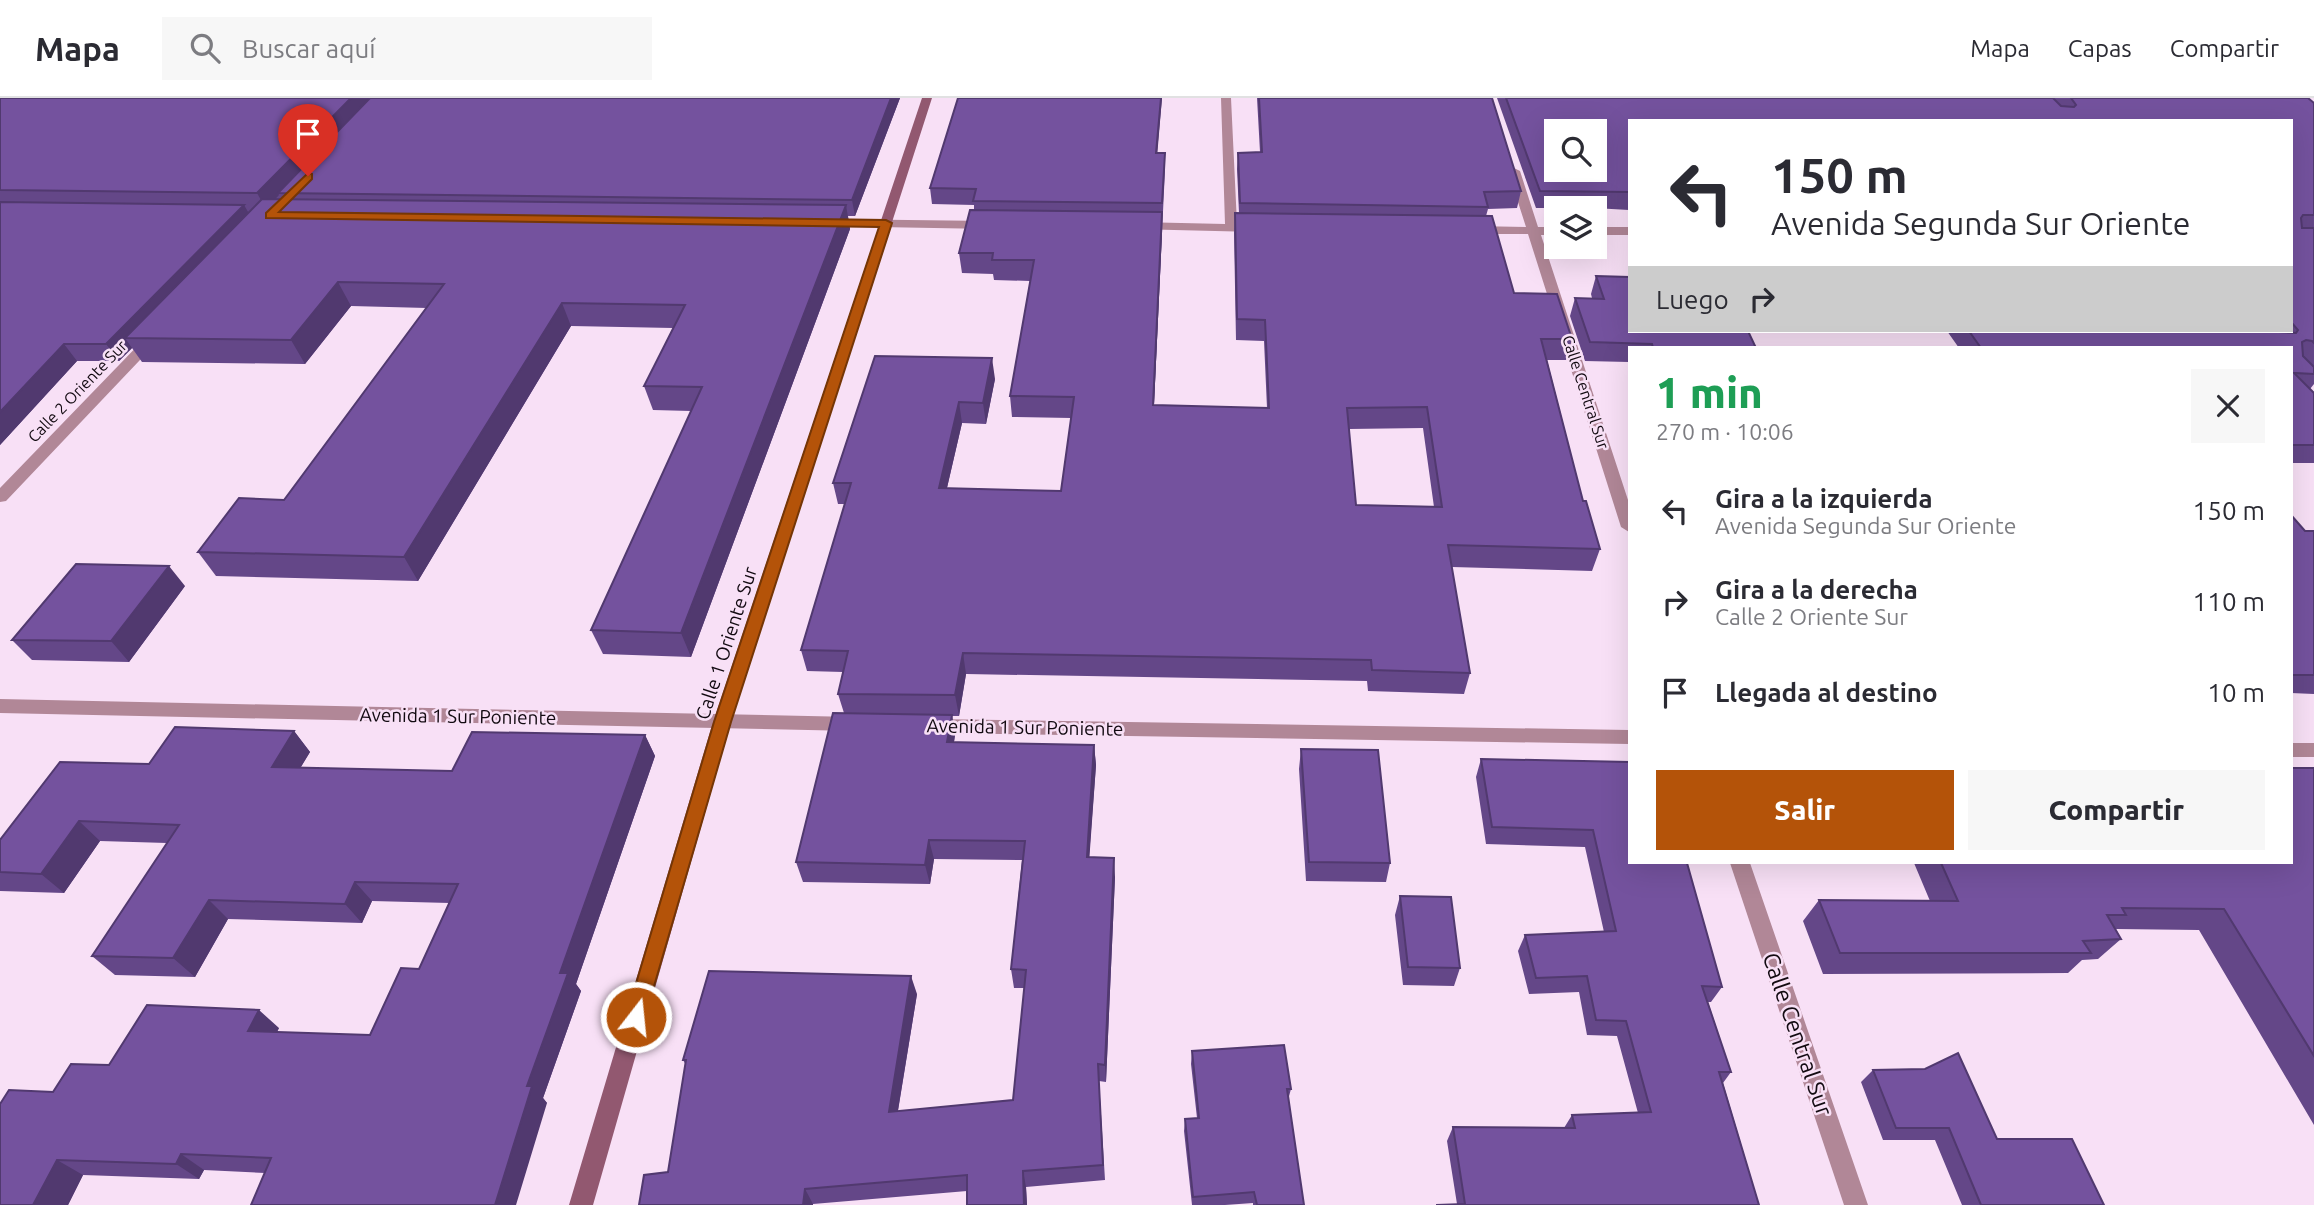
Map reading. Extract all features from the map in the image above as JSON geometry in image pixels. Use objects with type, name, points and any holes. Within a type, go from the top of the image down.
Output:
[{"type":"street","name":"Calle 1 Oriente Sur","points":[[580,1205],[722,722],[927,98]]},
{"type":"street","points":[[1226,98],[1231,227]]},
{"type":"street","name":"Calle Central Sur","points":[[1508,151],[1628,524]]},
{"type":"street","points":[[816,223],[1010,225]]},
{"type":"street","points":[[1121,226],[1272,228]]},
{"type":"street","points":[[1465,230],[1544,230]]},
{"type":"street","points":[[1607,231],[1628,231]]},
{"type":"street","name":"Calle 2 Oriente Sur","points":[[0,497],[164,326]]},
{"type":"street","name":"Avenida 1 Sur Poniente","points":[[0,706],[876,725]]},
{"type":"street","name":"Avenida 1 Sur Poniente","points":[[918,726],[1628,737]]},
{"type":"street","points":[[2293,750],[2314,750]]},
{"type":"street","name":"Calle Central Sur","points":[[1740,864],[1856,1205]]},
{"type":"building","points":[[0,98],[351,98],[257,193],[0,190]]},
{"type":"building","points":[[370,98],[891,98],[852,200],[278,193]]},
{"type":"building","points":[[958,98],[1161,98],[1156,153],[1165,153],[1162,203],[973,201],[976,189],[930,188]]},
{"type":"building","points":[[1259,98],[1492,98],[1521,191],[1484,192],[1488,207],[1240,203],[1238,153],[1262,152]]},
{"type":"building","points":[[1506,98],[2053,98],[2061,106],[2074,107],[2076,105],[2071,98],[2308,98],[2314,103],[2314,215],[2303,215],[2301,218],[2302,228],[2314,228],[2314,343],[2306,340],[2302,342],[2303,356],[2314,367],[2314,374],[2294,373],[2314,393],[2314,445],[2293,445],[2293,346],[1980,346],[1970,333],[2296,333],[2298,330],[2293,324],[2293,119],[1628,119],[1628,192],[1540,191]]},
{"type":"building","points":[[262,199],[846,205],[681,633],[591,630],[702,387],[644,386],[685,305],[562,303],[404,557],[198,552],[239,498],[284,500],[444,284],[338,282],[291,340],[125,338]]},
{"type":"building","points":[[0,202],[244,205],[106,344],[64,344],[0,412]]},
{"type":"building","points":[[970,210],[1162,212],[1153,405],[1269,408],[1265,320],[1237,319],[1235,213],[1492,216],[1514,293],[1557,294],[1572,339],[1541,339],[1583,501],[1586,501],[1600,549],[1448,545],[1470,673],[1372,670],[1371,660],[963,653],[955,695],[838,694],[848,651],[801,650],[851,483],[833,483],[875,356],[992,358],[983,403],[959,402],[939,488],[1061,491],[1074,397],[1010,396],[1034,260],[992,260],[993,253],[959,253]],"holes":[[[1427,407],[1442,507],[1356,505],[1347,408]]]},
{"type":"building","points":[[1596,276],[1628,277],[1628,333],[1749,333],[1755,346],[1652,346],[1590,342],[1575,298],[1604,299]]},
{"type":"building","points":[[2293,517],[2305,531],[2314,531],[2314,675],[2293,675]]},
{"type":"building","points":[[76,564],[169,566],[111,641],[12,640]]},
{"type":"building","points":[[833,713],[952,715],[947,742],[1094,745],[1087,857],[1114,858],[1105,1065],[1098,1064],[1103,1165],[1023,1171],[1024,1205],[967,1205],[967,1175],[805,1189],[803,1205],[639,1205],[644,1175],[668,1172],[686,1060],[683,1060],[709,971],[911,976],[889,1112],[1013,1100],[1026,970],[1011,969],[1025,841],[929,840],[925,865],[796,862]]},
{"type":"building","points":[[175,727],[294,731],[272,767],[452,771],[472,732],[645,735],[560,973],[568,973],[527,1086],[532,1086],[495,1205],[251,1205],[271,1158],[181,1154],[176,1164],[57,1160],[33,1205],[0,1205],[0,1104],[9,1090],[53,1092],[71,1064],[109,1065],[147,1005],[259,1010],[248,1031],[370,1035],[401,968],[419,969],[458,884],[355,882],[345,904],[209,900],[173,958],[92,956],[179,825],[79,821],[41,874],[0,872],[0,840],[60,762],[149,764]]},
{"type":"building","points":[[1301,749],[1378,750],[1390,863],[1309,862]]},
{"type":"building","points":[[1481,759],[1628,762],[1628,864],[1687,864],[1722,987],[1702,986],[1731,1072],[1719,1072],[1759,1205],[1436,1205],[1465,1204],[1453,1127],[1575,1128],[1572,1115],[1651,1112],[1626,1021],[1596,1020],[1587,976],[1536,978],[1525,935],[1616,931],[1593,830],[1492,827]]},
{"type":"building","points":[[2293,768],[2314,768],[2314,1056],[2224,909],[2122,908],[2126,915],[2107,915],[2121,939],[2083,941],[2091,953],[1840,953],[1819,900],[1958,901],[1941,864],[2293,864]]},
{"type":"building","points":[[1400,896],[1451,897],[1460,968],[1408,967]]},
{"type":"building","points":[[1284,1045],[1291,1089],[1287,1089],[1304,1205],[1257,1205],[1254,1192],[1193,1197],[1185,1119],[1199,1118],[1192,1051]]},
{"type":"building","points":[[1958,1053],[1997,1139],[2072,1139],[2104,1205],[1981,1205],[1949,1128],[1896,1128],[1873,1070],[1925,1069]]},
{"type":"route","points":[[308,176],[270,215],[886,223],[722,722],[636,1017]]}]
